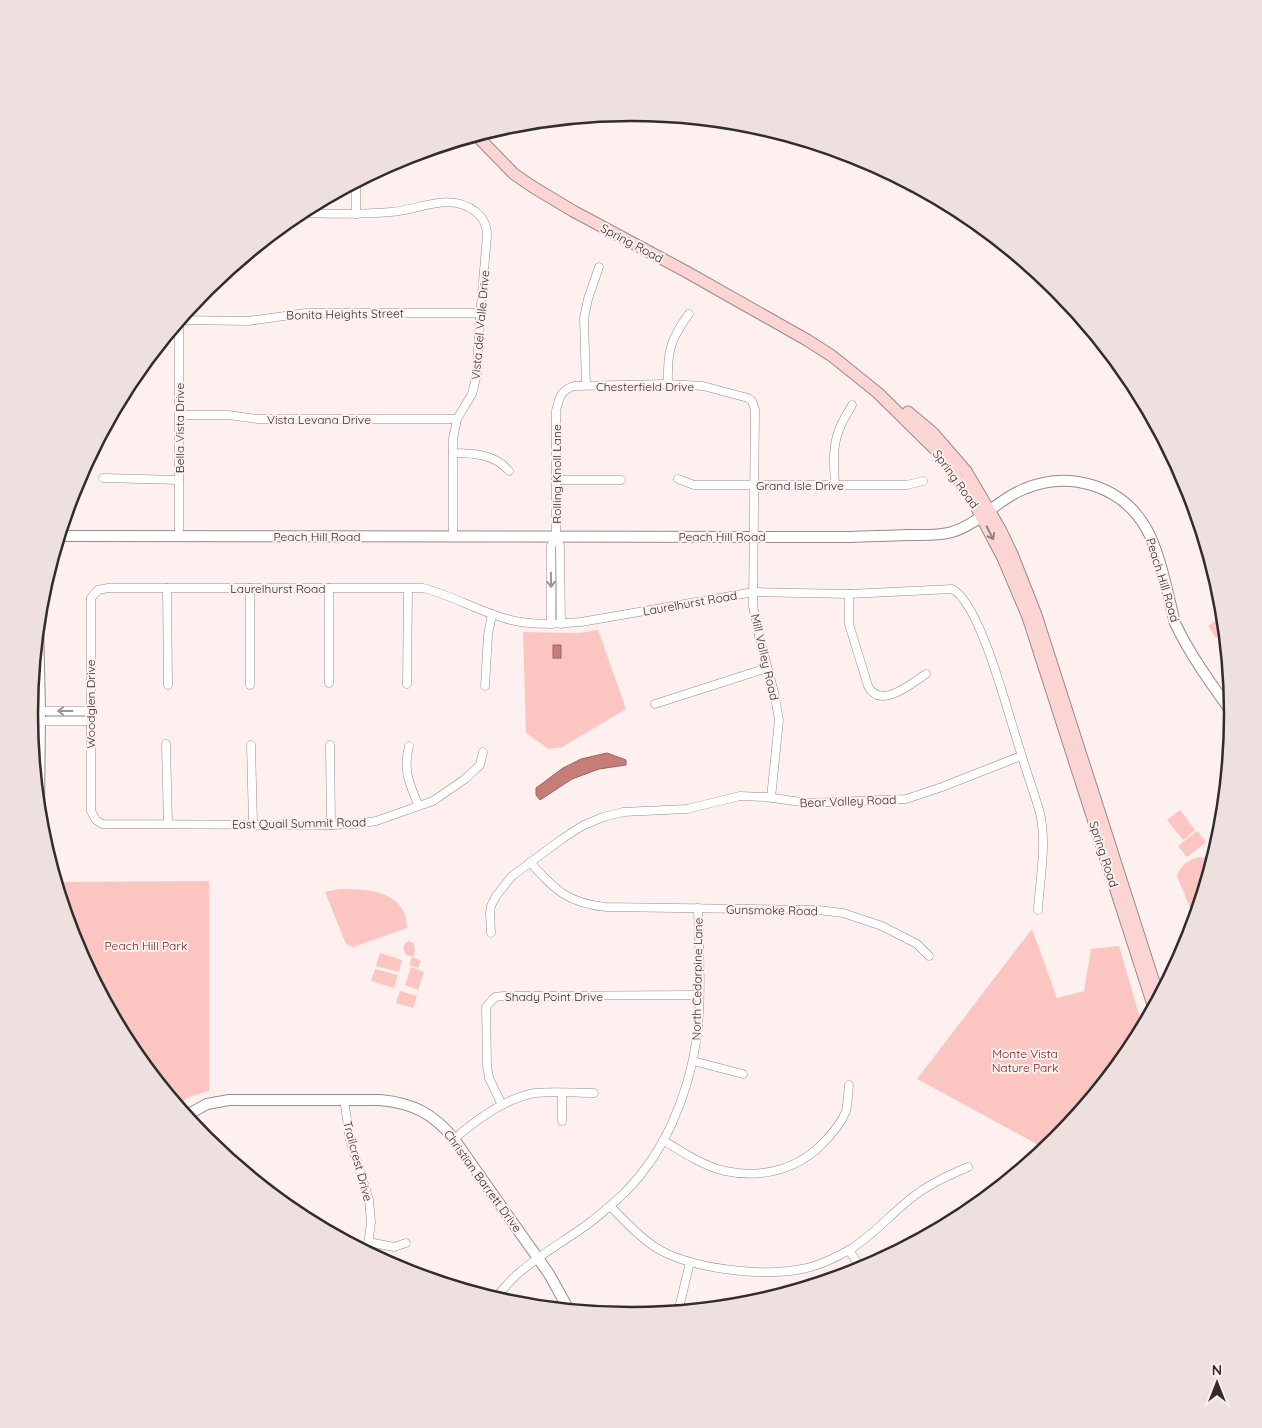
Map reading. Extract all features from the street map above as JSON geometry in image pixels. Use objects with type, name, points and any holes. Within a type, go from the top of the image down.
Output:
[{"type":"main road","name":"Spring Road","points":[[488,138],[537,182],[566,201],[786,322],[844,359],[933,433],[966,471],[1028,617],[1151,999]]},
{"type":"main road","name":"Spring Road","points":[[481,140],[514,174],[541,192],[590,221],[722,292],[832,356],[878,393],[940,454],[985,513],[1012,554],[1030,599],[1156,989]]},
{"type":"street","points":[[313,213],[356,214],[356,189]]},
{"type":"street","name":"Vista del Valle Drive","points":[[356,214],[392,212],[440,202],[466,205],[479,215],[486,225],[487,244],[477,374],[475,386],[458,419],[453,439],[453,536]]},
{"type":"street","points":[[586,385],[584,318],[588,299],[599,267]]},
{"type":"street","name":"Bonita Heights Street","points":[[188,320],[248,320],[306,313],[481,313]]},
{"type":"street","points":[[668,384],[670,346],[676,332],[689,314]]},
{"type":"street","name":"Bella Vista Drive","points":[[179,330],[179,536]]},
{"type":"street","name":"Chesterfield Drive","points":[[556,411],[558,399],[566,389],[586,385],[668,384],[703,386],[748,398]]},
{"type":"street","name":"Mill Valley Road","points":[[748,398],[755,410],[754,614],[779,720],[771,798]]},
{"type":"street","points":[[835,485],[834,460],[836,436],[852,405]]},
{"type":"street","name":"Rolling Knoll Lane","points":[[556,411],[556,537],[560,546],[560,624]]},
{"type":"street","name":"Vista Levana Drive","points":[[180,415],[228,415],[258,419],[458,419]]},
{"type":"street","points":[[453,453],[489,457],[498,460],[508,471]]},
{"type":"street","points":[[103,478],[179,480]]},
{"type":"street","name":"Grand Isle Drive","points":[[678,479],[694,485],[754,486],[907,485],[923,481]]},
{"type":"street","points":[[556,480],[621,480]]},
{"type":"street","name":"Peach Hill Road","points":[[65,536],[850,537],[941,534],[963,528],[1014,493],[1025,488],[1055,481],[1090,483],[1110,491],[1119,498],[1133,511],[1146,528],[1154,547],[1179,631],[1189,650],[1224,700]]},
{"type":"street","name":"Rolling Knoll Lane","points":[[551,624],[551,546],[556,537]]},
{"type":"street","name":"Laurelhurst Road","points":[[95,592],[108,588],[423,588],[518,622],[560,624],[754,592],[849,594],[945,588],[955,590],[972,614],[983,638],[1043,825],[1043,864],[1038,910]]},
{"type":"street","points":[[167,588],[168,685]]},
{"type":"street","points":[[250,588],[250,685]]},
{"type":"street","points":[[329,588],[329,683]]},
{"type":"street","points":[[407,684],[408,589]]},
{"type":"street","name":"Woodglen Drive","points":[[93,816],[90,790],[90,605],[95,592]]},
{"type":"street","points":[[849,594],[848,624],[872,694],[890,695],[904,689],[926,674]]},
{"type":"street","points":[[485,686],[488,635],[492,614]]},
{"type":"street","points":[[654,704],[767,668]]},
{"type":"street","points":[[39,684],[39,753]]},
{"type":"street","points":[[40,716],[90,711]]},
{"type":"street","points":[[40,716],[90,721]]},
{"type":"street","points":[[166,744],[168,824]]},
{"type":"street","points":[[251,744],[252,824]]},
{"type":"street","points":[[330,745],[331,825]]},
{"type":"street","points":[[409,746],[406,756],[407,778],[419,806]]},
{"type":"street","name":"East Quail Summit Road","points":[[93,816],[99,822],[113,825],[331,825],[376,821],[440,797],[465,779],[480,765],[483,752]]},
{"type":"street","name":"Bear Valley Road","points":[[490,933],[490,913],[496,896],[512,876],[582,826],[613,814],[686,809],[732,797],[748,796],[808,803],[906,799],[1021,756]]},
{"type":"street","name":"Gunsmoke Road","points":[[530,862],[560,893],[580,902],[606,907],[843,912],[896,933],[917,944],[929,956]]},
{"type":"street","name":"North Cedarpine Lane","points":[[500,1293],[520,1272],[590,1223],[610,1206],[646,1167],[663,1140],[683,1098],[693,1061],[697,1035],[699,995],[698,908]]},
{"type":"street","name":"Shady Point Drive","points":[[502,1105],[489,1078],[486,1049],[486,1007],[495,997],[699,995]]},
{"type":"street","points":[[693,1061],[743,1074]]},
{"type":"street","points":[[663,1140],[696,1159],[724,1171],[747,1174],[779,1170],[804,1159],[831,1134],[846,1111],[849,1085]]},
{"type":"street","points":[[562,1093],[562,1121]]},
{"type":"street","points":[[454,1139],[502,1105],[529,1095],[594,1093]]},
{"type":"street","name":"Christian Barrett Drive","points":[[192,1112],[207,1104],[220,1101],[344,1100],[398,1102],[414,1106],[434,1118],[454,1139],[538,1259],[565,1303]]},
{"type":"street","name":"Trailcrest Drive","points":[[344,1100],[350,1140],[369,1200],[371,1222],[368,1245]]},
{"type":"street","points":[[610,1206],[650,1244],[674,1257],[690,1262],[747,1270],[785,1272],[809,1267],[849,1250],[875,1232],[894,1212],[918,1193],[940,1179],[968,1167]]},
{"type":"street","points":[[368,1242],[394,1246],[406,1243]]},
{"type":"street","points":[[849,1250],[857,1262]]},
{"type":"street","points":[[680,1305],[690,1262]]},
{"type":"green space","points":[[1216,620],[1219,636],[1216,638],[1208,626]]},
{"type":"green space","points":[[598,630],[626,709],[562,747],[549,749],[526,733],[523,632],[579,633]]},
{"type":"green space","points":[[1180,810],[1195,830],[1183,840],[1167,820]]},
{"type":"green space","points":[[1197,831],[1206,842],[1187,857],[1178,846]]},
{"type":"green space","points":[[1199,857],[1206,858],[1191,910],[1177,876],[1185,864]]},
{"type":"green space","name":"Peach Hill Park","points":[[209,881],[209,1091],[192,1096],[182,1102],[138,1044],[117,1011],[99,976],[83,941],[62,882]]},
{"type":"green space","points":[[339,889],[366,890],[392,899],[399,904],[404,912],[407,928],[353,947],[346,944],[325,892]]},
{"type":"green space","name":"Monte Vista Nature Park","points":[[1032,929],[1057,998],[1084,991],[1091,949],[1119,946],[1140,1019],[1102,1075],[1051,1134],[1039,1145],[917,1079]]},
{"type":"green space","points":[[410,941],[414,944],[415,952],[412,957],[405,954],[403,947],[406,942]]},
{"type":"green space","points":[[380,953],[402,960],[399,972],[376,966]]},
{"type":"green space","points":[[412,957],[421,961],[418,968],[409,965]]},
{"type":"green space","points":[[411,967],[424,972],[418,990],[405,985]]},
{"type":"green space","points":[[375,969],[398,975],[394,988],[371,981]]},
{"type":"green space","points":[[400,991],[417,996],[413,1008],[396,1003]]},
{"type":"shaded area","points":[[553,645],[561,645],[561,658],[553,658]]},
{"type":"shaded area","points":[[607,753],[626,760],[626,765],[599,769],[572,779],[540,800],[536,795],[536,788],[563,768],[581,759]]}]
